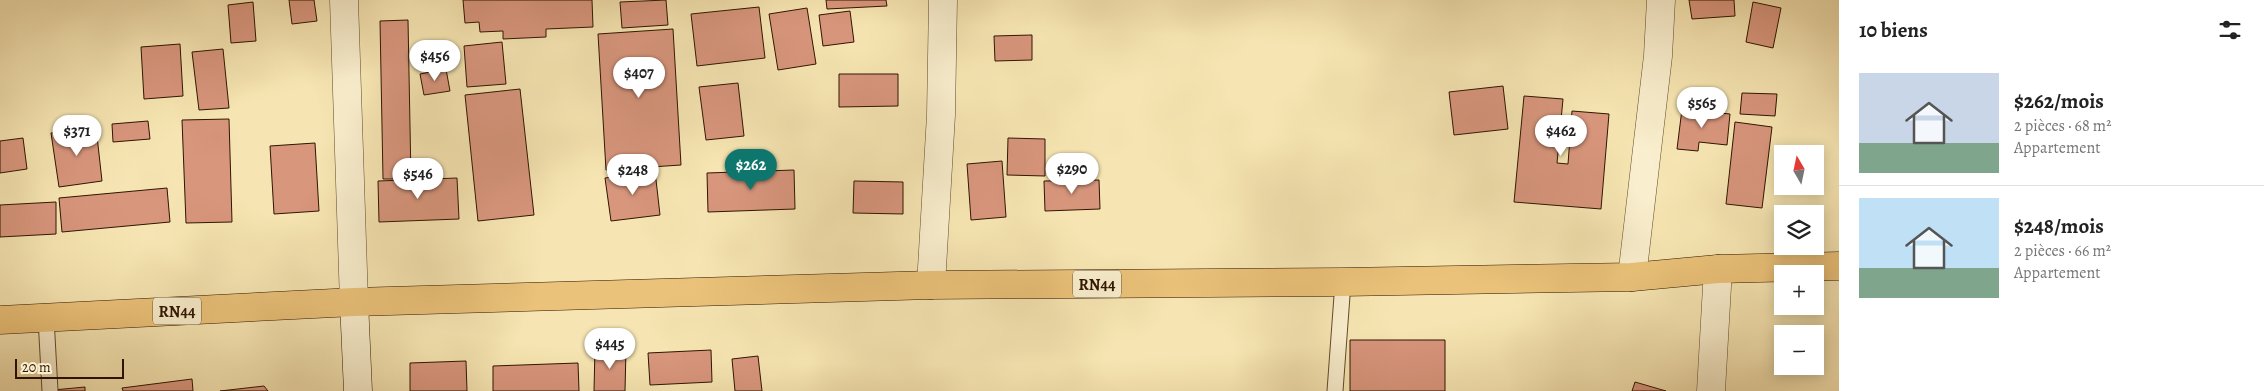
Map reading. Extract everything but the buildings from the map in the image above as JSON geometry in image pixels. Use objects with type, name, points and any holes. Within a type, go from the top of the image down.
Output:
[{"type":"main road","name":"RN44","points":[[0,320],[354,302],[931,285],[1343,282],[1632,277],[1718,269],[1839,266]]},
{"type":"street","points":[[344,0],[358,391]]},
{"type":"street","points":[[931,285],[941,115],[943,0]]},
{"type":"street","points":[[1632,277],[1658,56],[1661,0]]},
{"type":"street","points":[[1711,391],[1718,269]]},
{"type":"lane","points":[[1335,391],[1343,282]]},
{"type":"lane","points":[[46,318],[50,391]]}]
